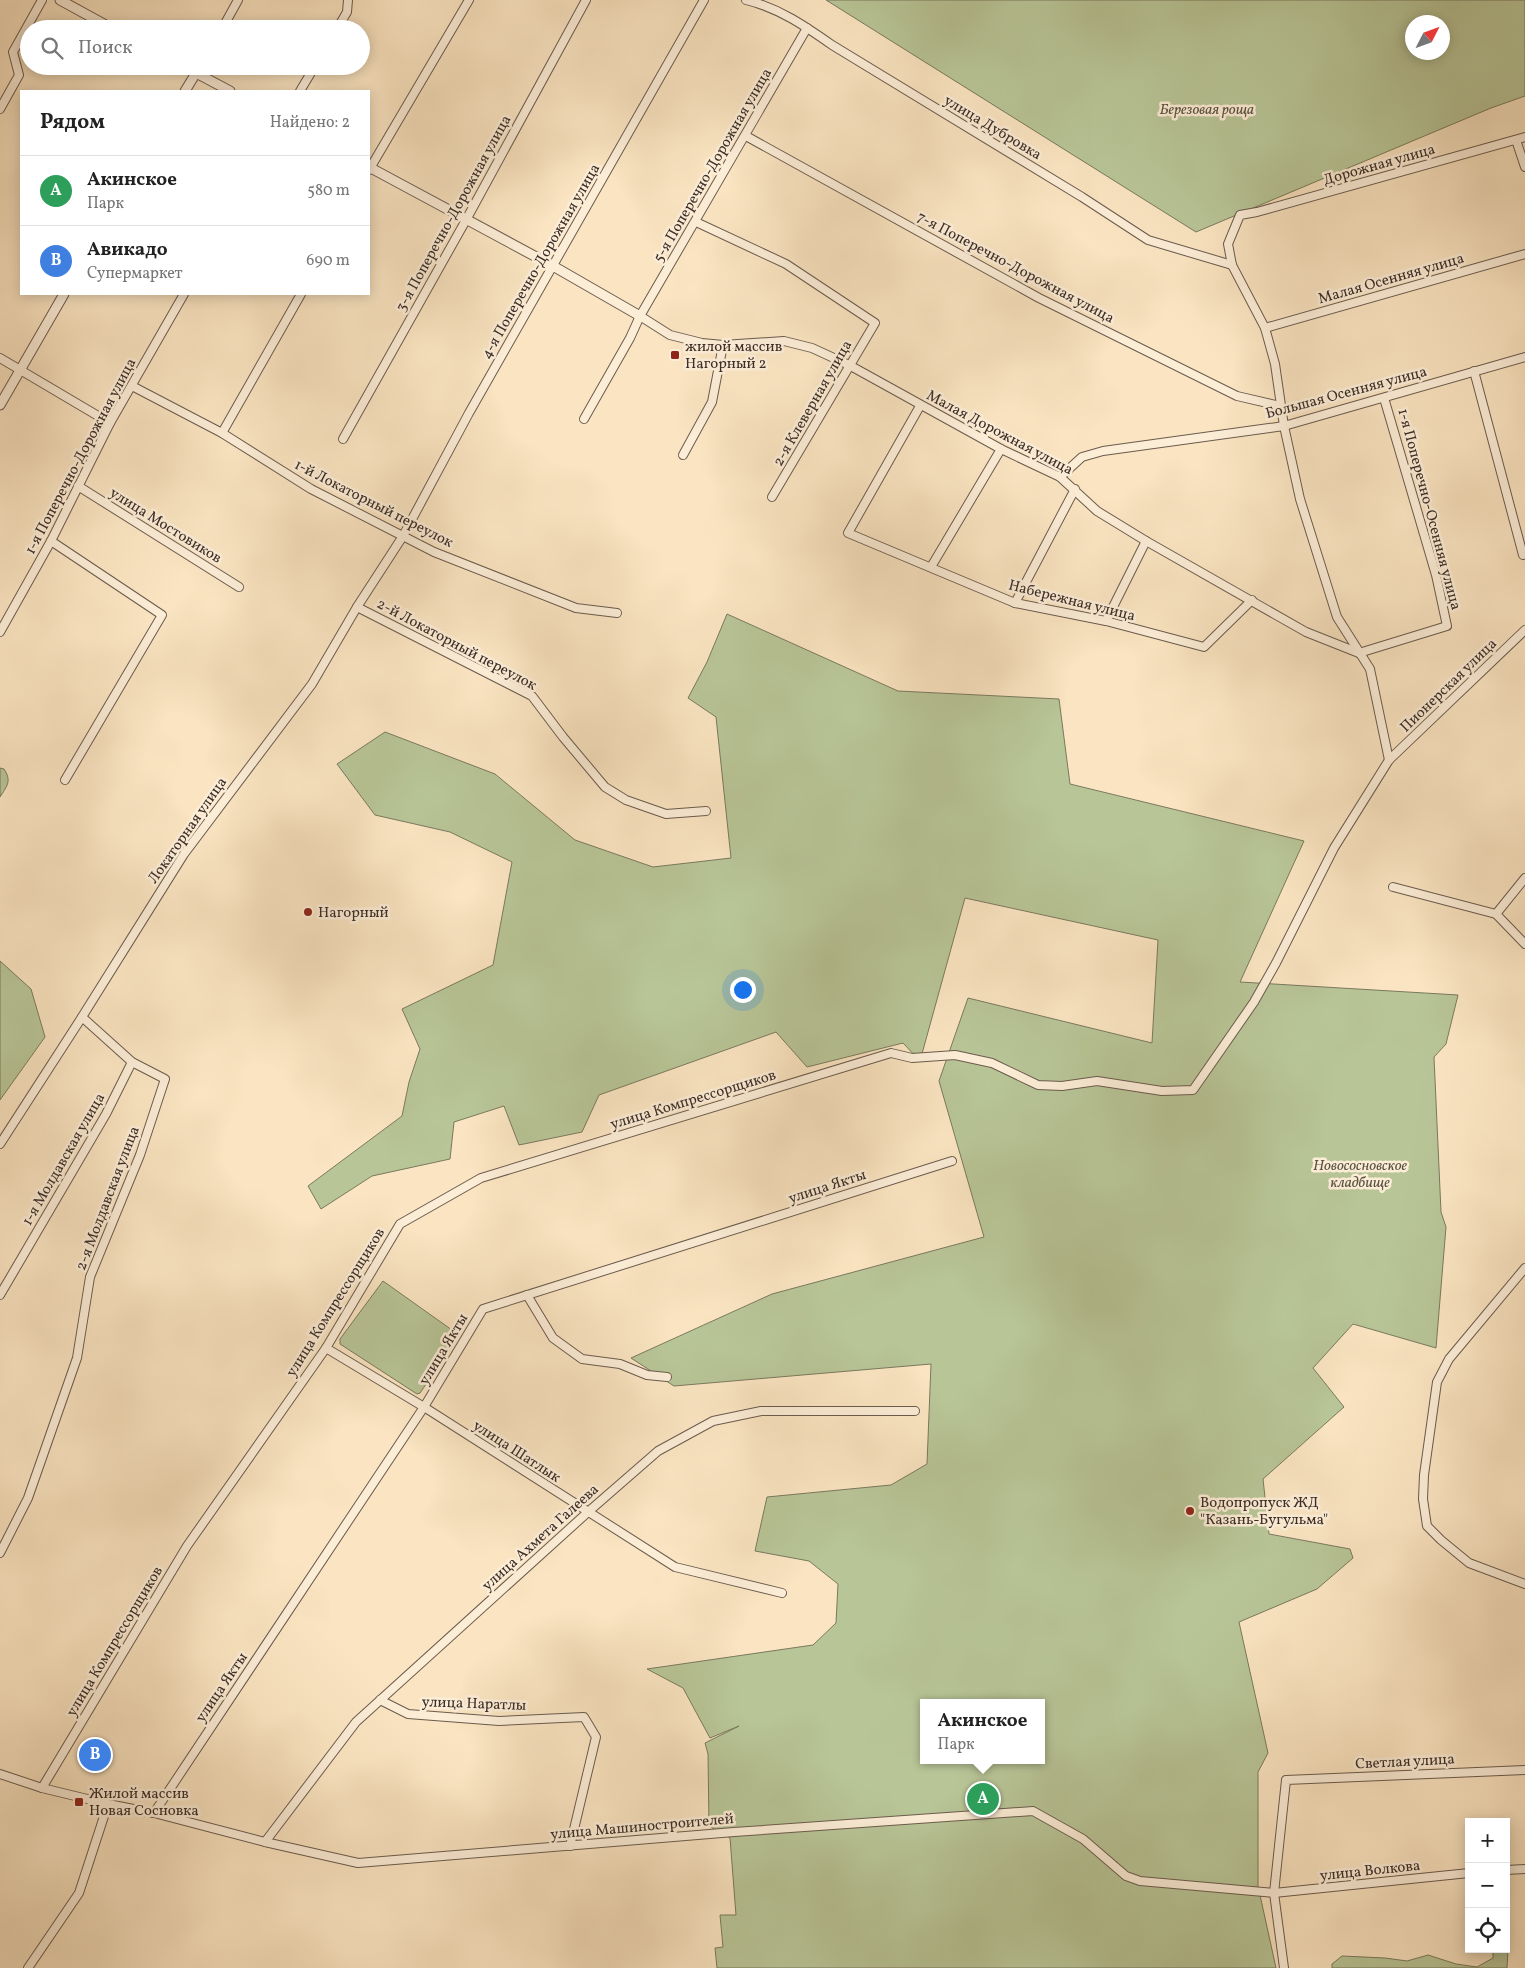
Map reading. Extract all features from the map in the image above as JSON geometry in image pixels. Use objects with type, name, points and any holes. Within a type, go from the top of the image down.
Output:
[{"type":"street","points":[[30,20],[42,0]]},
{"type":"street","points":[[60,0],[97,20]]},
{"type":"street","points":[[227,20],[238,0]]},
{"type":"street","points":[[342,20],[347,12],[348,0]]},
{"type":"street","points":[[370,166],[469,0]]},
{"type":"street","name":"3-я Поперечно-Дорожная улица","points":[[343,439],[466,220],[586,0]]},
{"type":"street","name":"4-я Поперечно-Дорожная улица","points":[[402,536],[469,413],[704,0]]},
{"type":"street","name":"улица Дубровка","points":[[746,0],[768,5],[807,28],[1082,197],[1148,240],[1232,265]]},
{"type":"street","name":"5-я Поперечно-Дорожная улица","points":[[584,419],[630,338],[640,316],[807,28]]},
{"type":"street","points":[[0,109],[20,75],[12,52],[20,38]]},
{"type":"street","points":[[185,90],[195,75]]},
{"type":"street","points":[[206,75],[228,90]]},
{"type":"street","points":[[301,90],[310,75]]},
{"type":"street","name":"7-я Поперечно-Дорожная улица","points":[[746,136],[1040,298],[1237,396],[1280,406]]},
{"type":"street","name":"Дорожная улица","points":[[1232,265],[1228,244],[1240,215],[1257,212],[1525,137]]},
{"type":"street","points":[[1516,140],[1525,167]]},
{"type":"street","points":[[370,169],[553,266],[640,316]]},
{"type":"street","name":"2-я Клеверная улица","points":[[696,222],[786,264],[875,323],[772,497]]},
{"type":"street","name":"Малая Осенняя улица","points":[[1265,328],[1525,254]]},
{"type":"street","points":[[1232,265],[1265,328],[1275,364],[1280,406],[1300,499],[1337,617],[1370,669],[1389,760]]},
{"type":"street","points":[[0,405],[63,295]]},
{"type":"street","name":"1-я Поперечно-Дорожная улица","points":[[0,632],[110,423],[183,295]]},
{"type":"street","points":[[222,433],[300,295]]},
{"type":"street","name":"Малая Дорожная улица","points":[[640,316],[670,335],[702,343],[722,346],[784,341],[812,348],[849,365],[920,406],[1001,449],[1060,477],[1097,511],[1306,632],[1359,653]]},
{"type":"street","points":[[683,455],[712,402],[722,346]]},
{"type":"street","name":"Большая Осенняя улица","points":[[1060,477],[1082,457],[1102,451],[1284,426],[1525,357]]},
{"type":"street","points":[[0,358],[110,423]]},
{"type":"street","points":[[1474,371],[1523,555]]},
{"type":"street","name":"1-й Локаторный переулок","points":[[132,386],[222,433],[310,489],[434,552],[576,608],[617,613]]},
{"type":"street","name":"1-я Поперечно-Осенняя улица","points":[[1359,653],[1447,626],[1436,575],[1384,398]]},
{"type":"street","name":"Набережная улица","points":[[920,406],[848,533],[1015,603],[1106,621],[1204,647],[1252,600]]},
{"type":"street","points":[[931,568],[1001,449]]},
{"type":"street","name":"улица Мостовиков","points":[[78,486],[240,587]]},
{"type":"street","points":[[1015,603],[1075,489]]},
{"type":"street","name":"Локаторная улица","points":[[0,1144],[184,854],[312,684],[357,607],[402,536]]},
{"type":"street","points":[[50,540],[162,615],[65,780]]},
{"type":"street","points":[[1106,621],[1146,541]]},
{"type":"street","name":"2-й Локаторный переулок","points":[[357,607],[532,696],[605,787],[626,800],[666,814],[706,811]]},
{"type":"street","name":"Пионерская улица","points":[[955,1055],[992,1063],[1038,1085],[1062,1086],[1097,1081],[1162,1092],[1193,1090],[1254,1002],[1276,963],[1334,848],[1389,760],[1525,630]]},
{"type":"street","points":[[1496,914],[1525,878]]},
{"type":"street","points":[[1393,887],[1496,914],[1525,944]]},
{"type":"street","points":[[82,1017],[132,1062]]},
{"type":"street","name":"улица Компрессорщиков","points":[[42,1788],[187,1546],[326,1348],[400,1224],[481,1178],[891,1053],[912,1058],[955,1055]]},
{"type":"street","name":"2-я Молдавская улица","points":[[0,1553],[28,1498],[77,1358],[90,1277],[140,1155],[165,1079],[132,1062]]},
{"type":"street","name":"1-я Молдавская улица","points":[[0,1294],[106,1114],[132,1062]]},
{"type":"street","name":"улица Якты","points":[[154,1813],[424,1408],[483,1308],[952,1161]]},
{"type":"street","points":[[1525,1268],[1449,1359],[1437,1382],[1424,1475],[1423,1499],[1427,1526],[1441,1540],[1469,1563],[1525,1584]]},
{"type":"street","points":[[527,1295],[553,1338],[582,1359],[620,1364],[646,1375],[667,1377]]},
{"type":"street","name":"улица Шатлык","points":[[326,1348],[675,1567],[782,1593]]},
{"type":"street","name":"улица Ахмета Галеева","points":[[265,1842],[356,1722],[658,1451],[713,1421],[762,1411],[915,1411]]},
{"type":"street","name":"улица Наратлы","points":[[380,1700],[408,1714],[499,1721],[584,1717],[596,1737],[570,1846]]},
{"type":"street","name":"Светлая улица","points":[[1274,1893],[1286,1780],[1525,1770]]},
{"type":"street","name":"улица Машиностроителей","points":[[0,1774],[42,1788],[154,1813],[265,1842],[358,1862],[1033,1811],[1083,1839],[1126,1876],[1140,1882],[1274,1893]]},
{"type":"street","points":[[28,1968],[79,1893],[108,1804]]},
{"type":"street","points":[[1510,1870],[1525,1869]]},
{"type":"street","name":"улица Волкова","points":[[1274,1893],[1465,1874]]},
{"type":"street","points":[[1274,1893],[1284,1968]]},
{"type":"green space","name":"Березовая роща","points":[[826,0],[1525,0],[1525,96],[1491,108],[1196,232]]},
{"type":"green space","name":"Новососновское кладбище","points":[[727,614],[898,691],[1059,699],[1070,784],[1304,841],[1240,982],[1458,995],[1446,1044],[1434,1057],[1441,1212],[1446,1227],[1436,1348],[1353,1324],[1313,1368],[1344,1407],[1263,1479],[1269,1534],[1350,1549],[1353,1558],[1317,1589],[1239,1622],[1268,1753],[1258,1772],[1258,1886],[1276,1968],[717,1968],[715,1948],[723,1947],[720,1915],[736,1915],[730,1838],[709,1826],[708,1754],[705,1743],[739,1726],[710,1738],[683,1688],[647,1669],[813,1645],[836,1623],[838,1584],[809,1561],[755,1551],[767,1497],[891,1485],[927,1464],[931,1364],[674,1386],[631,1358],[772,1294],[984,1237],[939,1081],[968,998],[1152,1043],[1158,940],[965,898],[920,1061],[903,1043],[807,1067],[776,1032],[599,1095],[582,1132],[519,1145],[504,1106],[454,1122],[450,1159],[372,1176],[321,1209],[308,1186],[402,1116],[409,1082],[420,1049],[402,1009],[493,965],[512,862],[450,832],[375,815],[337,764],[385,732],[495,774],[575,840],[653,867],[731,858],[716,717],[688,698],[707,662]]},
{"type":"green space","points":[[0,768],[4,769],[8,780],[0,797]]},
{"type":"green space","points":[[0,961],[31,989],[45,1037],[0,1100]]},
{"type":"green space","points":[[383,1281],[459,1335],[420,1393],[417,1394],[340,1344],[340,1339]]},
{"type":"green space","points":[[1493,1953],[1508,1953],[1507,1968],[1332,1968],[1332,1964],[1342,1956],[1407,1961],[1428,1955],[1456,1964],[1477,1967],[1493,1958]]},
{"type":"place","name":"жилой массив Нагорный 2","points":[[675,355]]},
{"type":"place","name":"Нагорный","points":[[308,912]]},
{"type":"place","name":"Водопропуск ЖД \"Казань-Бугульма\"","points":[[1190,1511]]},
{"type":"place","name":"Авикадо","points":[[95,1755]]},
{"type":"place","name":"Акинское","points":[[983,1799]]},
{"type":"place","name":"Жилой массив Новая Сосновка","points":[[79,1802]]}]
